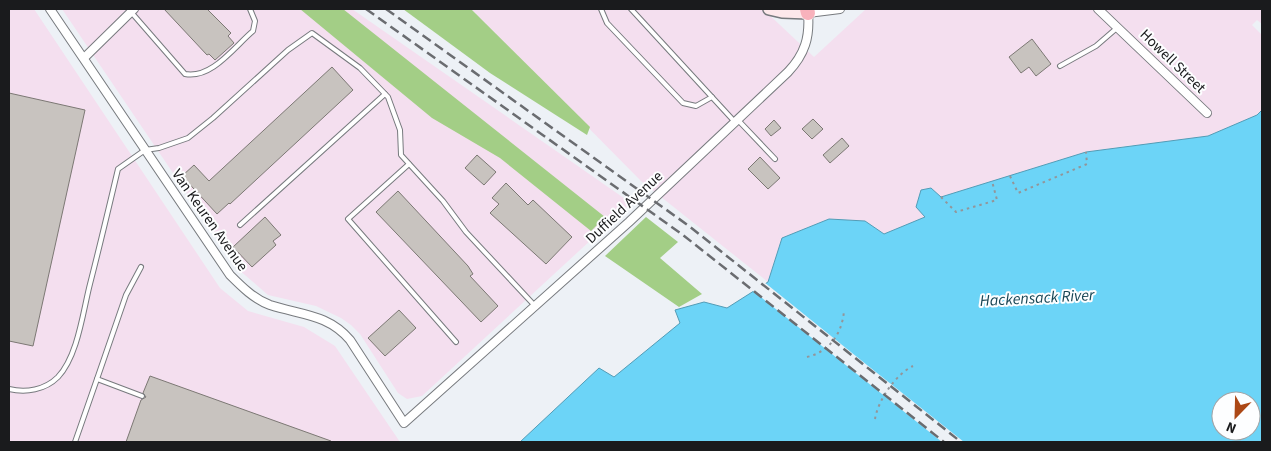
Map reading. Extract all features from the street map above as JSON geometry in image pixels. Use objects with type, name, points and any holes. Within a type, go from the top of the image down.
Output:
[{"type":"street","name":"Van Keuren Avenue","points":[[50,9],[230,275],[258,299],[271,305],[314,315],[340,330],[350,340],[404,423]]},
{"type":"street","points":[[769,9],[782,12],[840,9]]},
{"type":"street","name":"Howell Street","points":[[1098,9],[1207,113]]},
{"type":"street","points":[[84,58],[133,10]]},
{"type":"street","name":"Duffield Avenue","points":[[404,423],[629,222],[798,60],[809,35],[808,11]]},
{"type":"lane","points":[[133,10],[185,74],[195,76],[206,72],[253,30],[255,21],[250,9]]},
{"type":"lane","points":[[601,9],[606,23],[683,103],[696,106],[712,97]]},
{"type":"lane","points":[[631,9],[712,97],[774,159]]},
{"type":"lane","points":[[1060,66],[1096,46],[1118,27]]},
{"type":"lane","points":[[9,389],[23,391],[37,389],[53,381],[66,367],[77,338],[118,169],[145,150],[159,148],[188,138],[213,118],[288,50],[312,33],[360,68],[385,94],[400,130],[401,156],[466,232],[536,307]]},
{"type":"lane","points":[[240,225],[385,94]]},
{"type":"lane","points":[[409,164],[348,219],[456,342]]},
{"type":"lane","points":[[75,442],[126,295],[141,267]]},
{"type":"lane","points":[[97,379],[142,396]]},
{"type":"path","points":[[1010,176],[1018,192],[1087,164],[1086,152]]},
{"type":"path","points":[[941,198],[956,212],[997,200],[992,181]]},
{"type":"path","points":[[807,357],[823,352],[838,334],[844,312]]},
{"type":"path","points":[[875,419],[878,403],[905,370],[913,366]]},
{"type":"shaded area","points":[[9,9],[34,9],[220,288],[248,311],[304,327],[335,346],[400,442],[9,442]]},
{"type":"shaded area","points":[[62,9],[352,9],[631,203],[422,396],[407,399],[398,393],[360,334],[351,325],[316,306],[268,295],[238,269]]},
{"type":"shaded area","points":[[471,9],[763,9],[814,57],[866,9],[1262,9],[1262,24],[1257,20],[1252,25],[1262,35],[1262,110],[1257,115],[1208,136],[1137,148],[1133,145],[1086,152],[941,197],[926,217],[884,234],[865,221],[829,219],[782,238],[768,282],[641,181]]},
{"type":"green space","points":[[300,9],[343,9],[605,217],[591,231],[500,158],[432,118]]},
{"type":"green space","points":[[403,9],[471,9],[590,127],[587,135],[490,73]]},
{"type":"green space","points":[[646,217],[678,242],[660,258],[702,294],[679,307],[605,256]]},
{"type":"water","name":"Hackensack River","points":[[1262,110],[1262,442],[520,442],[599,368],[614,377],[680,323],[675,310],[704,302],[727,308],[768,282],[782,238],[829,219],[865,221],[884,234],[925,217],[916,207],[921,190],[931,188],[941,197],[1086,152],[1208,136],[1257,115]]},
{"type":"pier","points":[[764,282],[964,442],[942,442],[752,290]]},
{"type":"building","points":[[164,9],[207,9],[231,33],[228,36],[234,43],[215,60],[209,54],[207,55]]},
{"type":"building","points":[[1032,39],[1051,64],[1036,76],[1029,67],[1021,73],[1009,57]]},
{"type":"building","points":[[332,67],[353,90],[217,214],[182,176],[194,165],[209,181]]},
{"type":"building","points":[[9,93],[85,110],[33,346],[9,341]]},
{"type":"building","points":[[813,119],[823,129],[812,139],[802,129]]},
{"type":"building","points":[[774,120],[781,128],[771,136],[765,129]]},
{"type":"building","points":[[842,138],[849,146],[830,163],[823,155]]},
{"type":"building","points":[[477,155],[496,172],[484,185],[465,168]]},
{"type":"building","points":[[760,157],[780,178],[768,189],[748,169]]},
{"type":"building","points":[[506,183],[528,205],[533,200],[572,237],[546,264],[490,213],[499,204],[492,198]]},
{"type":"building","points":[[398,191],[468,266],[473,274],[470,276],[498,306],[481,322],[376,212]]},
{"type":"building","points":[[265,217],[281,235],[273,241],[276,245],[252,267],[233,247]]},
{"type":"building","points":[[399,310],[416,328],[385,356],[368,338]]},
{"type":"building","points":[[150,376],[331,442],[126,442],[141,400],[146,397],[143,393]]},
{"type":"railway","points":[[366,9],[683,235],[944,442]]},
{"type":"railway","points":[[386,9],[689,226],[961,442]]}]
